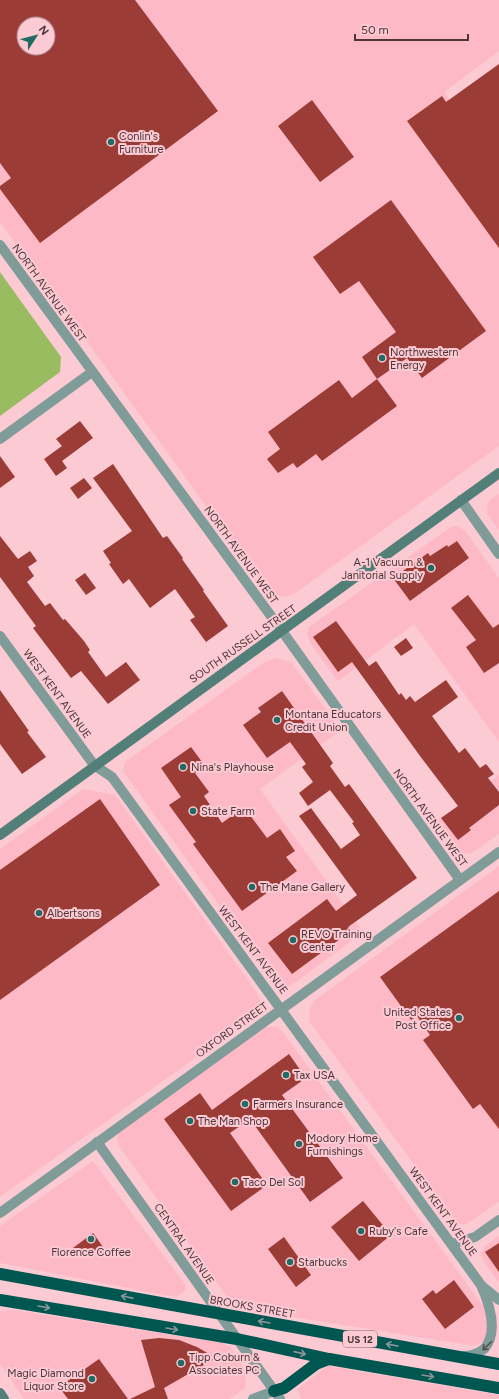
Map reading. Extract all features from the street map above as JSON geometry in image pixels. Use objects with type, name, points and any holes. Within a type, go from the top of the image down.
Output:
[{"type":"highway","name":"BROOKS STREET","points":[[0,1274],[499,1364]]},
{"type":"highway","name":"US 12","points":[[2,1301],[238,1339],[329,1360],[499,1388]]},
{"type":"highway","points":[[277,1395],[316,1364],[329,1360]]},
{"type":"highway","points":[[480,1385],[499,1380]]},
{"type":"main road","name":"SOUTH RUSSELL STREET","points":[[0,835],[94,765],[282,631],[499,473]]},
{"type":"main road","points":[[0,1392],[4,1399]]},
{"type":"street","name":"NORTH AVENUE WEST","points":[[0,245],[282,631],[460,880]]},
{"type":"street","points":[[0,439],[92,372]]},
{"type":"street","points":[[461,500],[499,554]]},
{"type":"street","name":"WEST KENT AVENUE","points":[[0,636],[94,765],[112,778],[282,1009],[481,1285],[494,1318],[495,1329],[493,1338],[488,1346],[476,1355],[452,1356]]},
{"type":"street","name":"OXFORD STREET","points":[[0,1213],[499,852]]},
{"type":"street","name":"CENTRAL AVENUE","points":[[97,1142],[277,1395]]},
{"type":"street","points":[[452,1244],[475,1237],[499,1220]]},
{"type":"street","name":"WEST KENT AVENUE","points":[[481,1285],[499,1300]]},
{"type":"street","points":[[253,1399],[277,1395]]},
{"type":"shaded area","points":[[0,0],[499,0],[499,51],[444,92],[499,166],[499,446],[297,592],[285,597],[272,594],[265,587],[0,222]]},
{"type":"shaded area","points":[[499,494],[499,530],[488,515],[487,506],[490,500]]},
{"type":"shaded area","points":[[457,526],[466,532],[499,578],[499,742],[414,624],[338,681],[310,643],[307,634],[309,627],[451,527]]},
{"type":"shaded area","points":[[275,658],[291,662],[341,730],[260,789],[363,932],[296,982],[286,987],[275,983],[123,771],[125,762],[263,663]]},
{"type":"shaded area","points":[[499,775],[499,834],[472,853],[464,854],[454,849],[435,823]]},
{"type":"shaded area","points":[[83,789],[115,795],[257,993],[262,1006],[260,1012],[0,1197],[0,849]]},
{"type":"shaded area","points":[[499,866],[499,1202],[465,1225],[457,1223],[309,1021],[310,1008],[315,1000]]},
{"type":"shaded area","points":[[275,1026],[282,1031],[483,1306],[490,1322],[488,1335],[483,1341],[475,1346],[237,1308],[230,1301],[119,1146],[117,1138],[119,1133],[262,1028]]},
{"type":"shaded area","points":[[93,1161],[184,1283],[186,1289],[182,1293],[175,1297],[0,1263],[0,1226]]},
{"type":"shaded area","points":[[499,1236],[499,1282],[486,1265],[481,1255],[485,1246]]},
{"type":"shaded area","points":[[14,1310],[222,1343],[230,1347],[243,1367],[246,1376],[245,1388],[230,1399],[24,1399],[0,1364],[0,1311]]},
{"type":"shaded area","points":[[328,1366],[499,1395],[499,1399],[301,1399],[297,1389]]},
{"type":"green space","points":[[0,272],[61,357],[60,372],[0,416]]},
{"type":"building","points":[[0,0],[135,0],[218,111],[40,243],[0,189],[0,186],[11,178],[0,163]]},
{"type":"building","points":[[499,64],[499,248],[407,121],[442,96],[446,102]]},
{"type":"building","points":[[312,100],[354,157],[320,182],[278,126]]},
{"type":"building","points":[[391,200],[486,331],[422,378],[407,358],[377,379],[362,357],[396,332],[359,281],[340,294],[313,257]]},
{"type":"building","points":[[377,379],[397,406],[322,461],[316,454],[297,468],[293,463],[278,473],[267,459],[280,449],[268,432],[339,380],[352,398]]},
{"type":"building","points":[[80,421],[93,438],[62,461],[67,468],[56,476],[44,459],[62,446],[56,439]]},
{"type":"building","points":[[0,456],[15,477],[0,488]]},
{"type":"building","points":[[113,464],[163,538],[167,536],[183,558],[182,559],[204,590],[203,591],[228,626],[206,642],[190,620],[195,617],[175,589],[150,608],[129,579],[123,584],[109,564],[111,563],[103,551],[132,531],[93,478]]},
{"type":"building","points":[[84,478],[92,488],[78,499],[70,488]]},
{"type":"building","points":[[0,536],[18,559],[30,551],[37,561],[28,567],[34,576],[27,582],[45,606],[50,603],[63,620],[65,619],[84,641],[90,650],[88,652],[106,677],[126,662],[140,680],[108,704],[81,671],[71,678],[33,628],[36,626],[0,577]]},
{"type":"building","name":"A-1 Vacuum & Janitorial Supply","points":[[457,541],[469,558],[410,601],[393,578],[428,553],[430,556],[447,545],[448,547]]},
{"type":"building","points":[[85,573],[96,588],[86,595],[75,580]]},
{"type":"building","points":[[468,595],[493,628],[499,624],[499,663],[484,673],[466,647],[476,640],[451,608]]},
{"type":"building","points":[[336,621],[369,666],[376,661],[399,695],[401,693],[406,700],[410,696],[415,702],[446,680],[458,697],[432,716],[459,753],[465,748],[480,768],[486,764],[494,774],[488,778],[499,792],[499,805],[469,828],[471,830],[458,840],[441,818],[458,806],[352,662],[338,672],[313,637]]},
{"type":"building","points":[[406,638],[413,648],[401,656],[394,647]]},
{"type":"building","points":[[0,690],[29,731],[27,732],[46,757],[22,774],[0,744]]},
{"type":"building","points":[[282,691],[333,763],[330,766],[345,787],[349,784],[417,878],[348,927],[351,931],[292,974],[268,943],[327,899],[336,911],[357,895],[299,816],[311,808],[341,849],[360,835],[352,823],[354,822],[330,790],[308,806],[299,793],[313,782],[302,767],[306,764],[290,742],[267,758],[243,725],[261,712],[258,708]]},
{"type":"building","points":[[191,747],[205,766],[195,773],[209,792],[204,796],[222,823],[244,807],[267,838],[280,829],[295,851],[286,857],[297,871],[242,911],[193,844],[196,842],[169,805],[181,797],[161,768]]},
{"type":"building","points":[[100,799],[160,885],[0,1000],[0,870]]},
{"type":"building","name":"United States Post Office","points":[[499,891],[499,1129],[480,1104],[473,1109],[423,1040],[430,1035],[417,1016],[411,1020],[380,977]]},
{"type":"building","points":[[289,1054],[306,1078],[282,1095],[343,1178],[310,1202],[250,1119],[230,1133],[267,1185],[231,1211],[164,1119],[200,1093],[212,1110]]},
{"type":"building","name":"Ruby's Cafe","points":[[363,1201],[391,1235],[359,1261],[331,1227]]},
{"type":"building","name":"Florence Coffee","points":[[93,1233],[108,1254],[73,1248]]},
{"type":"building","name":"Starbucks","points":[[284,1237],[311,1275],[296,1287],[268,1249]]},
{"type":"building","points":[[499,1243],[499,1272],[485,1252]]},
{"type":"building","points":[[454,1280],[474,1307],[445,1329],[422,1299],[433,1290],[436,1294]]},
{"type":"building","points":[[159,1338],[179,1340],[197,1347],[216,1358],[164,1388],[168,1399],[130,1399],[155,1387],[141,1340]]},
{"type":"building","name":"Magic Diamond Liquor Store","points":[[99,1359],[128,1399],[68,1399],[59,1387]]},
{"type":"place","name":"Conlin's Furniture","points":[[111,142]]},
{"type":"place","name":"Northwestern Energy","points":[[382,358]]},
{"type":"place","name":"A-1 Vacuum & Janitorial Supply","points":[[431,568]]},
{"type":"place","name":"Montana Educators Credit Union","points":[[277,720]]},
{"type":"place","name":"Nina's Playhouse","points":[[183,767]]},
{"type":"place","name":"State Farm","points":[[193,811]]},
{"type":"place","name":"The Mane Gallery","points":[[252,887]]},
{"type":"place","name":"Albertsons","points":[[39,913]]},
{"type":"place","name":"REVO Training Center","points":[[293,940]]},
{"type":"place","name":"United States Post Office","points":[[459,1018]]},
{"type":"place","name":"Tax USA","points":[[286,1075]]},
{"type":"place","name":"Farmers Insurance","points":[[245,1104]]},
{"type":"place","name":"The Man Shop","points":[[190,1121]]},
{"type":"place","name":"Modory Home Furnishings","points":[[299,1144]]},
{"type":"place","name":"Taco Del Sol","points":[[235,1182]]},
{"type":"place","name":"Ruby's Cafe","points":[[361,1231]]},
{"type":"place","name":"Florence Coffee","points":[[91,1239]]},
{"type":"place","name":"Starbucks","points":[[290,1262]]},
{"type":"place","name":"Tipp Coburn & Associates PC","points":[[181,1363]]},
{"type":"place","name":"Magic Diamond Liquor Store","points":[[92,1379]]}]
